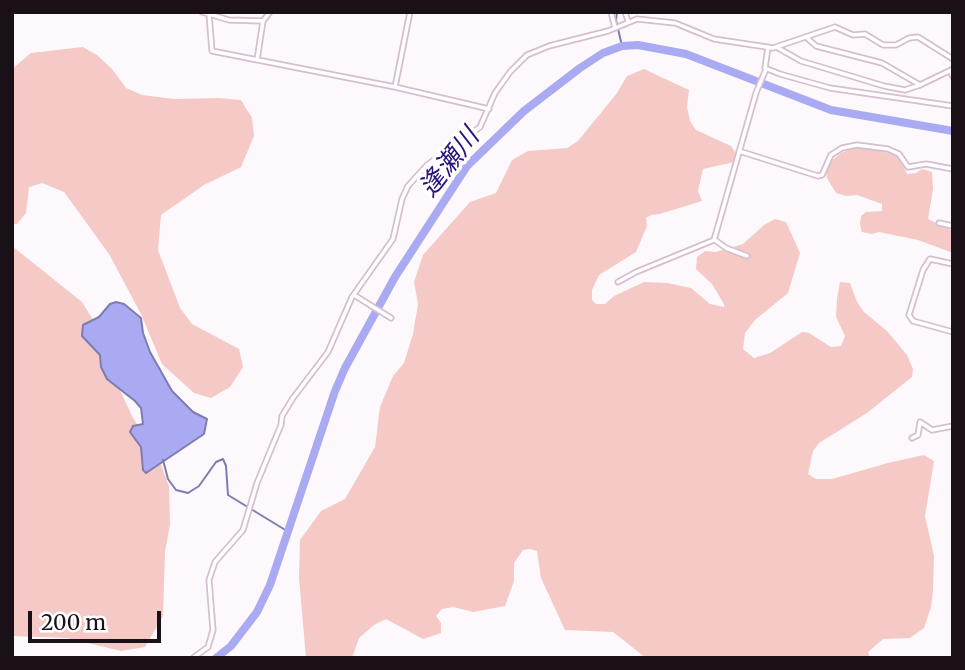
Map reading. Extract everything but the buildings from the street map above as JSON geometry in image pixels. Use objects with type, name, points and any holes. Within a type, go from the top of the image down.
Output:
[{"type":"street","points":[[202,12],[241,22],[263,20]]},
{"type":"street","points":[[257,60],[263,20],[270,12]]},
{"type":"street","points":[[395,87],[410,12]]},
{"type":"street","points":[[611,12],[616,27]]},
{"type":"street","points":[[625,12],[628,21]]},
{"type":"street","points":[[209,14],[212,51],[395,87],[489,109]]},
{"type":"street","points":[[193,658],[208,647],[213,630],[209,580],[215,562],[243,530],[282,416],[328,352],[354,295],[393,239],[402,199],[413,179],[427,164],[480,127],[501,83],[527,55],[637,19],[675,23],[714,39],[768,47],[777,47],[835,27],[853,35],[865,34],[883,45],[896,45],[909,38],[918,37],[953,59]]},
{"type":"street","points":[[806,37],[816,46],[882,63],[920,85]]},
{"type":"street","points":[[714,240],[765,71],[768,47]]},
{"type":"street","points":[[777,47],[801,61],[891,88],[905,90],[951,70],[953,77]]},
{"type":"street","points":[[765,71],[807,83],[953,106]]},
{"type":"street","points":[[890,97],[891,88]]},
{"type":"street","points":[[739,151],[818,176],[822,174],[831,155],[842,148],[857,145],[888,149],[899,154],[908,166],[926,164],[953,169]]},
{"type":"street","points":[[939,223],[953,226]]},
{"type":"street","points":[[714,240],[747,256]]},
{"type":"street","points":[[618,282],[714,240]]},
{"type":"street","points":[[953,264],[930,260],[923,270],[909,315],[913,321],[953,331]]},
{"type":"street","points":[[354,295],[391,318]]},
{"type":"street","points":[[912,438],[918,435],[920,422],[932,430],[953,426]]},
{"type":"shaded area","points":[[83,47],[112,69],[126,88],[142,95],[174,99],[241,100],[252,118],[254,136],[241,167],[204,185],[161,215],[158,250],[180,308],[192,324],[239,349],[243,367],[230,387],[211,398],[194,393],[162,364],[141,314],[109,254],[64,192],[42,183],[29,187],[26,213],[17,224],[12,224],[12,69],[31,53]]},
{"type":"shaded area","points":[[644,69],[689,90],[687,107],[690,121],[696,130],[731,146],[735,152],[734,162],[703,169],[698,191],[702,201],[646,218],[647,226],[636,252],[599,275],[592,290],[592,300],[596,304],[605,304],[614,296],[644,282],[667,283],[691,288],[710,304],[724,307],[712,284],[696,269],[697,257],[705,251],[716,252],[743,244],[775,219],[786,222],[800,253],[788,293],[755,320],[745,333],[743,349],[754,358],[770,353],[802,332],[809,333],[831,347],[841,346],[845,336],[836,317],[837,299],[840,282],[850,283],[864,312],[887,331],[907,355],[913,369],[912,377],[867,413],[819,443],[813,451],[808,474],[816,479],[832,479],[924,455],[934,461],[925,516],[934,556],[933,591],[924,628],[910,638],[883,639],[868,652],[870,658],[646,658],[613,632],[565,630],[541,578],[537,551],[530,549],[523,550],[514,563],[514,581],[505,606],[473,612],[453,607],[442,609],[436,616],[441,623],[441,633],[423,639],[386,619],[359,638],[352,658],[306,658],[299,578],[300,540],[321,511],[345,499],[375,447],[380,407],[393,376],[404,363],[413,334],[418,304],[414,282],[423,255],[470,202],[496,193],[512,160],[528,151],[567,148],[578,141],[617,93],[627,76]]},
{"type":"shaded area","points":[[854,148],[892,154],[900,159],[907,174],[922,169],[932,172],[933,189],[928,219],[953,231],[953,253],[918,240],[879,232],[862,232],[861,216],[866,212],[882,211],[882,204],[857,195],[836,193],[826,171],[831,161]]},
{"type":"shaded area","points":[[12,246],[82,302],[102,334],[115,379],[132,416],[159,460],[169,486],[170,525],[165,552],[163,616],[145,647],[121,651],[67,638],[12,636]]},
{"type":"water","points":[[110,304],[124,304],[141,318],[150,352],[172,391],[193,412],[207,419],[204,434],[146,473],[143,470],[141,447],[130,432],[133,426],[143,424],[141,408],[107,379],[101,367],[100,355],[82,336],[83,325],[99,317]]},
{"type":"waterway","points":[[617,12],[616,20],[622,46]]},
{"type":"waterway","name":"逢瀬川","points":[[216,658],[231,646],[257,612],[270,585],[335,391],[395,277],[467,166],[524,111],[580,68],[603,53],[622,46],[638,45],[686,54],[831,110],[953,131]]},
{"type":"waterway","points":[[163,460],[168,479],[176,490],[188,493],[199,486],[216,462],[223,459],[228,495],[287,531]]}]
